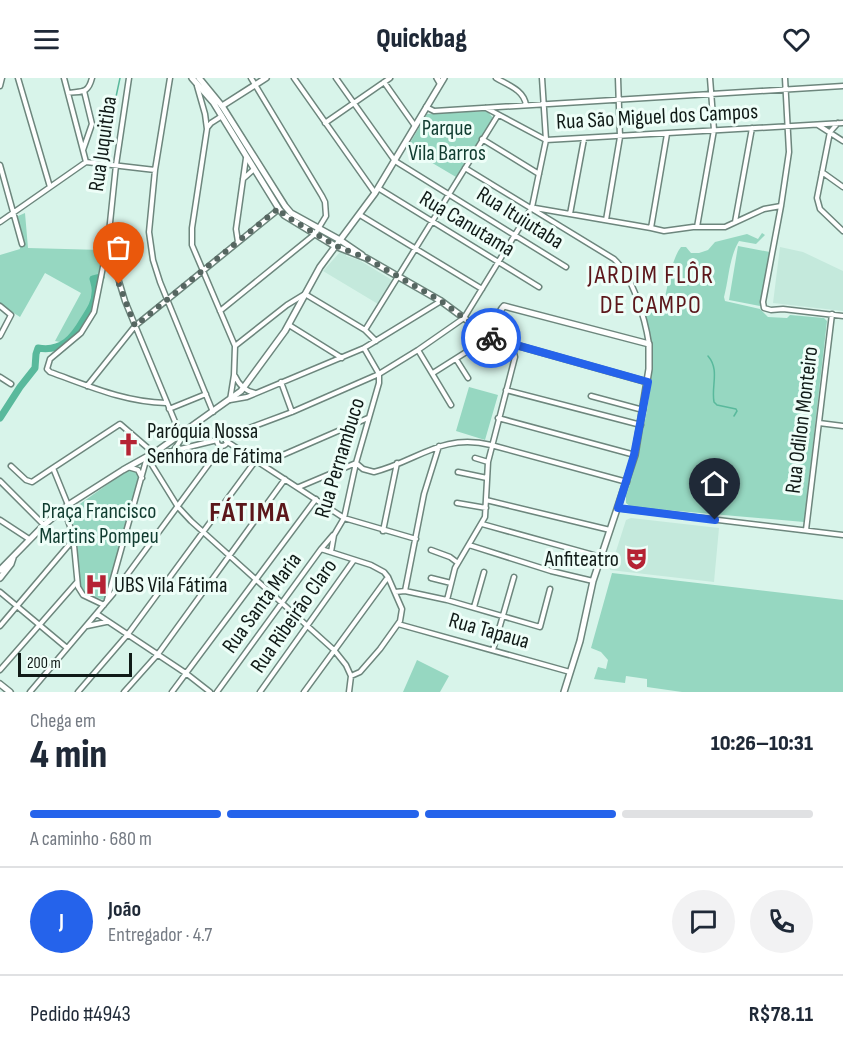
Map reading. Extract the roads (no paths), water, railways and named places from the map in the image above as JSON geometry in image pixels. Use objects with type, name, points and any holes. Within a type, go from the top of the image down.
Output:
[{"type":"main road","points":[[222,106],[266,78]]},
{"type":"main road","points":[[196,80],[222,106],[225,122],[253,170],[284,215],[336,246],[366,258]]},
{"type":"main road","points":[[196,80],[224,115],[291,213],[441,301],[491,338],[648,382]]},
{"type":"main road","points":[[0,570],[29,539],[66,507],[213,413],[243,388],[289,325],[320,267],[376,191],[440,80]]},
{"type":"main road","points":[[215,120],[225,122]]},
{"type":"main road","points":[[496,340],[494,335],[501,310],[504,306],[508,306],[650,344],[648,382],[634,455],[593,582],[580,640],[564,692]]},
{"type":"main road","points":[[487,333],[491,332],[496,325]]},
{"type":"main road","points":[[0,578],[13,558]]},
{"type":"main road","points":[[0,684],[10,692]]},
{"type":"street","points":[[17,78],[50,187]]},
{"type":"street","points":[[64,78],[86,162]]},
{"type":"street","points":[[68,93],[84,91],[90,87],[92,78]]},
{"type":"street","name":"Rua Juquitiba","points":[[87,386],[50,372],[47,366],[50,359],[85,329],[92,317],[107,244],[129,78]]},
{"type":"street","points":[[170,78],[155,170],[150,241],[153,260],[213,413]]},
{"type":"street","points":[[220,311],[315,234],[326,216],[325,202],[251,78]]},
{"type":"street","points":[[294,78],[324,123],[376,191]]},
{"type":"street","points":[[336,78],[395,160]]},
{"type":"street","points":[[324,123],[390,78]]},
{"type":"street","points":[[496,78],[523,94],[526,105]]},
{"type":"street","points":[[30,692],[105,604],[226,439],[379,374],[464,318],[532,207],[546,140],[542,78]]},
{"type":"street","points":[[606,220],[620,137],[618,78]]},
{"type":"street","points":[[697,227],[714,130],[710,78]]},
{"type":"street","points":[[785,78],[789,152],[763,302],[764,308],[843,316]]},
{"type":"street","points":[[0,86],[3,79]]},
{"type":"street","points":[[196,80],[207,129],[192,237],[194,253],[235,346],[230,400],[256,393],[364,348],[441,301]]},
{"type":"street","points":[[384,82],[415,126]]},
{"type":"street","points":[[426,107],[434,111],[843,86]]},
{"type":"street","points":[[83,150],[92,124],[84,91]]},
{"type":"street","name":"Rua São Miguel dos Campos","points":[[485,107],[546,140],[841,123]]},
{"type":"street","points":[[207,129],[215,120],[224,115]]},
{"type":"street","points":[[365,330],[498,115]]},
{"type":"street","name":"Rua São Miguel dos Campos","points":[[830,132],[841,123]]},
{"type":"street","points":[[818,125],[843,141]]},
{"type":"street","points":[[735,223],[752,129]]},
{"type":"street","points":[[830,132],[817,198],[824,214],[843,231]]},
{"type":"street","points":[[651,228],[666,134]]},
{"type":"street","points":[[482,139],[539,174]]},
{"type":"street","points":[[570,214],[584,139]]},
{"type":"street","points":[[238,242],[236,229],[246,158]]},
{"type":"street","name":"Rua Ituiutaba","points":[[395,160],[566,267]]},
{"type":"street","points":[[0,222],[86,162],[155,170]]},
{"type":"street","points":[[0,165],[22,244]]},
{"type":"street","points":[[465,168],[614,259],[620,265],[645,319],[650,344]]},
{"type":"street","points":[[242,179],[253,170]]},
{"type":"street","points":[[822,172],[843,187]]},
{"type":"street","name":"Rua Canutama","points":[[376,191],[539,287]]},
{"type":"street","points":[[532,207],[664,231],[697,227],[722,228],[764,209],[781,206]]},
{"type":"street","points":[[166,403],[131,400],[87,386],[135,326],[279,208]]},
{"type":"street","points":[[555,222],[559,212]]},
{"type":"street","points":[[360,215],[482,289]]},
{"type":"street","points":[[107,244],[135,326],[179,435],[179,445],[173,451]]},
{"type":"street","points":[[235,346],[287,305],[305,294],[365,330],[376,341]]},
{"type":"street","points":[[287,305],[297,310]]},
{"type":"street","points":[[0,306],[11,315],[0,336]]},
{"type":"street","name":"Rua Odilon Monteiro","points":[[806,530],[832,314]]},
{"type":"street","points":[[289,325],[342,358]]},
{"type":"street","points":[[511,344],[515,357]]},
{"type":"street","points":[[447,600],[458,563],[482,524],[486,508],[491,445],[515,357],[524,347]]},
{"type":"street","points":[[364,348],[379,374]]},
{"type":"street","points":[[433,373],[471,349]]},
{"type":"street","points":[[418,350],[451,405]]},
{"type":"street","points":[[456,359],[468,378]]},
{"type":"street","name":"Rua Pernambuco","points":[[331,552],[334,535],[344,518],[356,463],[378,388],[379,374]]},
{"type":"street","points":[[234,375],[243,388],[256,393]]},
{"type":"street","points":[[0,377],[11,384]]},
{"type":"street","points":[[281,382],[292,412]]},
{"type":"street","points":[[506,390],[641,425]]},
{"type":"street","points":[[169,409],[206,394]]},
{"type":"street","points":[[591,396],[643,410]]},
{"type":"street","points":[[262,464],[369,418]]},
{"type":"street","points":[[498,418],[634,455]]},
{"type":"street","points":[[819,423],[843,426]]},
{"type":"street","points":[[11,466],[26,480],[32,482],[120,424],[150,449],[155,472],[178,507],[334,650],[346,665],[351,676],[349,692]]},
{"type":"street","points":[[150,455],[217,440],[220,436],[344,518],[416,539]]},
{"type":"street","points":[[217,440],[222,446]]},
{"type":"street","points":[[298,487],[356,463],[374,472],[440,446],[462,441],[491,445],[627,482]]},
{"type":"street","points":[[405,591],[427,482],[440,446]]},
{"type":"street","points":[[105,604],[150,455]]},
{"type":"street","points":[[475,458],[488,462]]},
{"type":"street","points":[[78,692],[128,634],[256,460]]},
{"type":"street","points":[[383,531],[398,463]]},
{"type":"street","points":[[127,467],[138,471],[142,480]]},
{"type":"street","points":[[53,468],[71,528],[80,592],[105,604]]},
{"type":"street","points":[[144,471],[150,468],[155,472]]},
{"type":"street","points":[[458,472],[487,478]]},
{"type":"street","points":[[124,692],[158,654],[285,479]]},
{"type":"street","points":[[0,481],[44,525]]},
{"type":"street","points":[[172,692],[316,499]]},
{"type":"street","points":[[485,500],[610,530]]},
{"type":"street","points":[[458,502],[486,508]]},
{"type":"street","points":[[618,508],[843,535]]},
{"type":"street","points":[[0,520],[29,539]]},
{"type":"street","points":[[482,524],[601,557]]},
{"type":"street","name":"Rua Santa Maria","points":[[217,692],[321,549],[334,535]]},
{"type":"street","points":[[0,626],[73,540]]},
{"type":"street","points":[[469,546],[593,582]]},
{"type":"street","points":[[321,549],[379,569],[388,577],[402,609],[398,624],[362,670],[351,676]]},
{"type":"street","points":[[431,550],[450,557],[458,563]]},
{"type":"street","name":"Rua Ribeirão Claro","points":[[260,692],[354,560]]},
{"type":"street","points":[[474,607],[484,572]]},
{"type":"street","points":[[114,575],[116,579],[124,579]]},
{"type":"street","points":[[304,692],[388,577]]},
{"type":"street","points":[[493,650],[514,577]]},
{"type":"street","points":[[431,578],[451,583]]},
{"type":"street","points":[[0,670],[77,582]]},
{"type":"street","points":[[395,592],[405,591],[447,600],[540,627],[550,589]]},
{"type":"street","points":[[0,592],[67,648]]},
{"type":"street","points":[[97,614],[210,692]]},
{"type":"street","points":[[87,627],[109,623]]},
{"type":"street","name":"Rua Tapaua","points":[[398,624],[570,672]]},
{"type":"waterway","points":[[104,153],[120,78]]},
{"type":"waterway","points":[[0,418],[35,368],[38,348],[60,346],[76,332],[94,300],[93,279],[101,277]]},
{"type":"waterway","points":[[708,356],[714,367],[714,402],[717,405],[736,409],[734,416]]},
{"type":"place","name":"Paróquia Nossa Senhora de Fátima","points":[[129,444]]},
{"type":"place","name":"Anfiteatro","points":[[637,559]]},
{"type":"place","name":"UBS Vila Fátima","points":[[96,585]]},
{"type":"district","name":"JARDIM FLÔR DE CAMPO","points":[[651,290]]},
{"type":"district","name":"FÁTIMA","points":[[250,512]]},
{"type":"park label","name":"Parque Vila Barros","points":[[447,140]]},
{"type":"park label","name":"Praça Francisco Martins Pompeu","points":[[99,524]]}]
